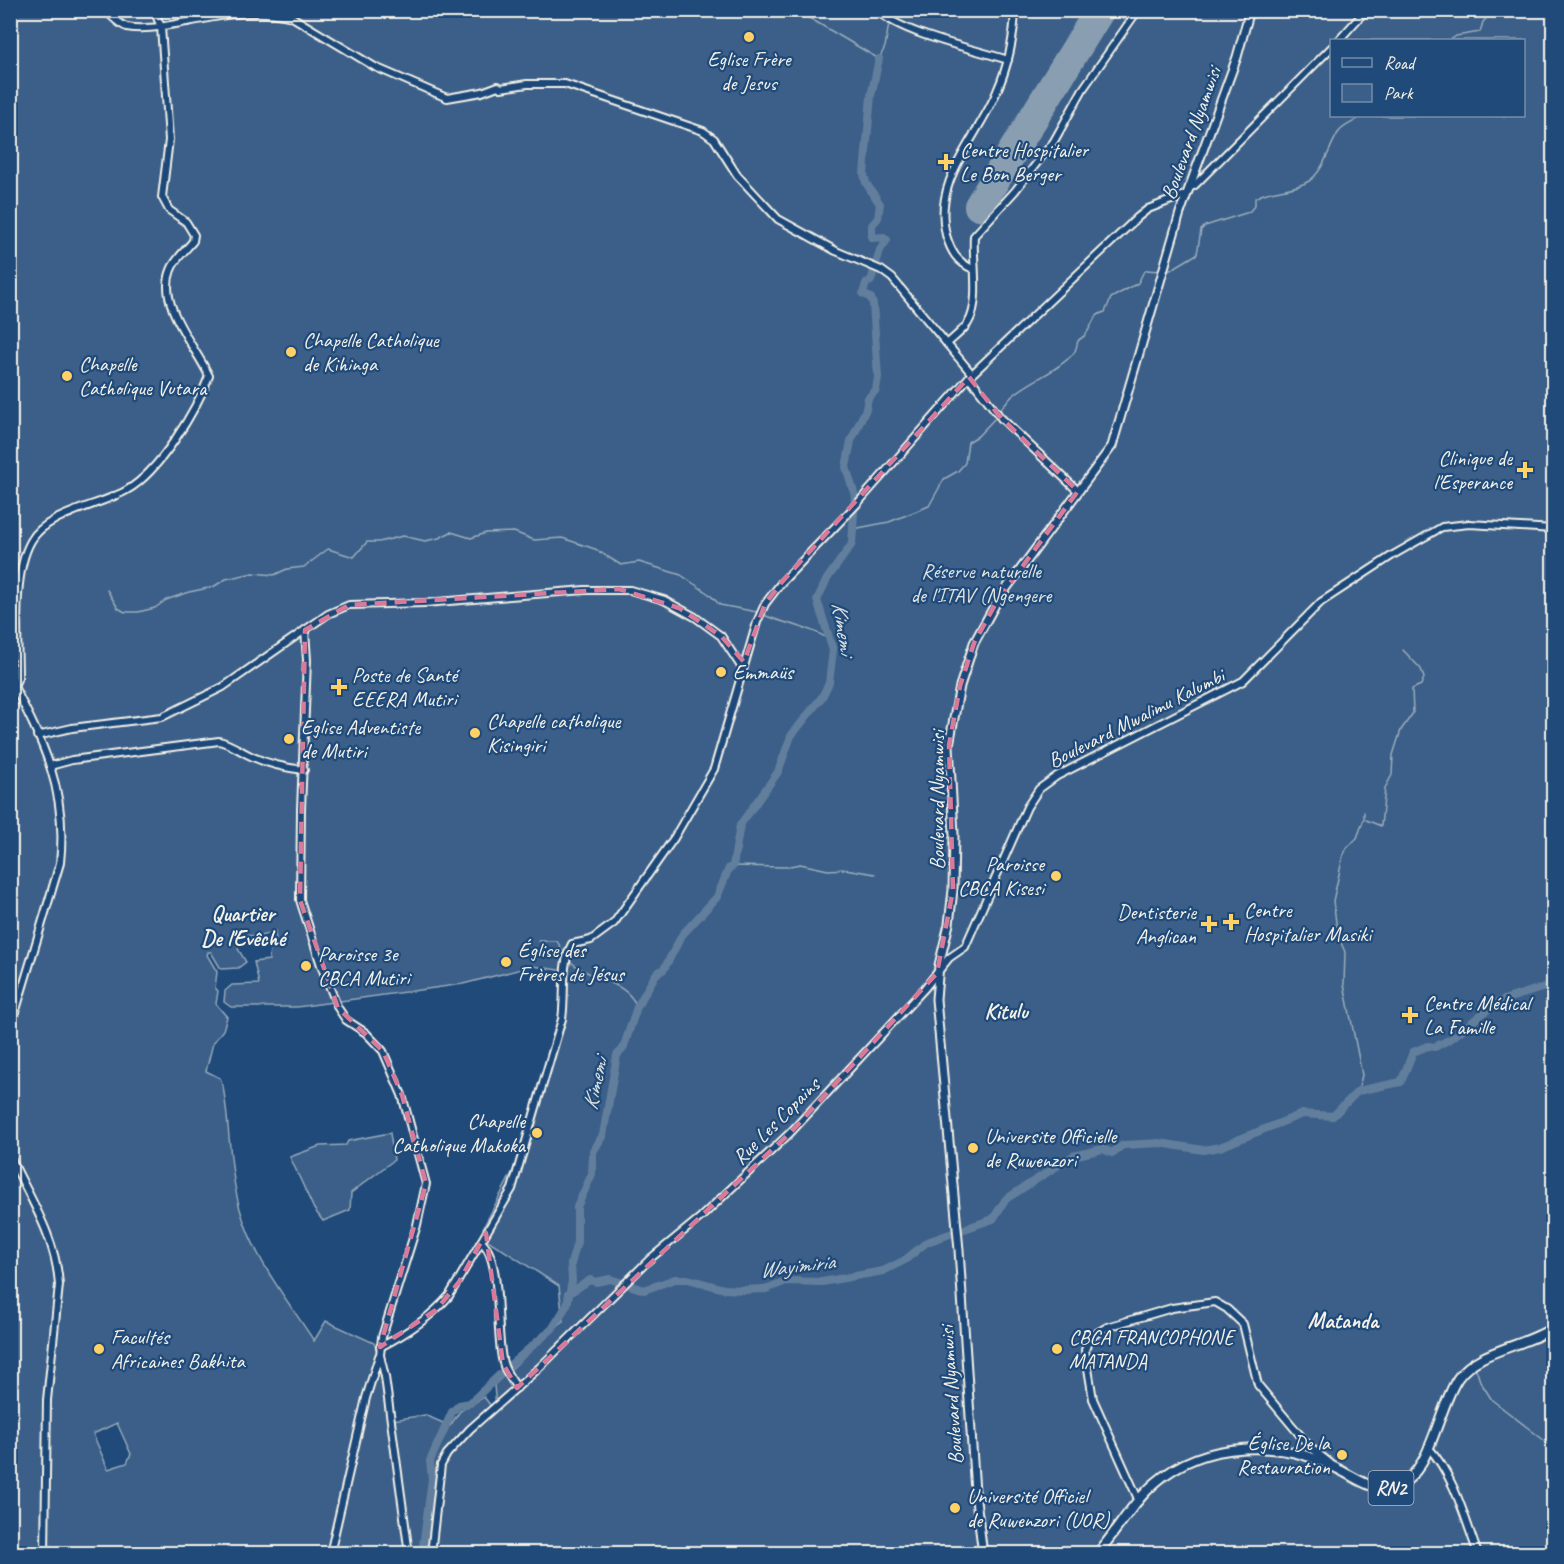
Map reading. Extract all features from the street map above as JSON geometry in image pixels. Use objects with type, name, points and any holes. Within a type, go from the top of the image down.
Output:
[{"type":"highway","name":"RN2","points":[[1097,1554],[1152,1486],[1172,1469],[1218,1453],[1239,1449],[1271,1449],[1314,1457],[1377,1488],[1393,1487],[1405,1482],[1417,1471],[1447,1397],[1460,1375],[1492,1354],[1534,1338],[1554,1327]]},
{"type":"main road","name":"Boulevard Nyamwisi","points":[[983,1554],[975,1492],[957,1232],[936,999],[937,974],[953,890],[954,834],[949,745],[957,698],[974,643],[997,601],[1112,446],[1162,272],[1188,191],[1237,57],[1250,10]]},
{"type":"street","points":[[105,10],[125,26],[161,27],[230,14],[269,12],[292,17],[375,67],[447,98],[482,92],[498,86],[501,88],[534,84],[566,84],[703,130],[714,139],[737,175],[778,219],[836,251],[881,270],[892,278],[947,344],[998,414],[1078,491]]},
{"type":"street","points":[[14,686],[18,677],[22,567],[32,539],[45,526],[114,497],[147,476],[194,407],[209,376],[196,349],[171,308],[167,287],[171,269],[193,240],[194,235],[186,222],[169,210],[162,197],[168,140],[161,27],[154,10]]},
{"type":"street","points":[[876,10],[890,20],[917,31],[1008,60]]},
{"type":"street","points":[[973,269],[961,263],[951,249],[945,230],[943,205],[954,169],[995,96],[1008,60],[1015,10]]},
{"type":"street","points":[[947,344],[964,327],[971,316],[974,236],[1054,141],[1083,89],[1138,10]]},
{"type":"street","points":[[1340,39],[1366,10]]},
{"type":"street","points":[[380,1347],[400,1337],[436,1310],[459,1282],[512,1189],[541,1098],[562,1019],[565,994],[564,962],[567,952],[572,944],[591,940],[614,923],[674,838],[714,769],[742,668],[765,604],[807,554],[857,504],[971,375],[1138,217],[1148,209],[1188,191],[1330,49]]},
{"type":"street","name":"Boulevard Mwalimu Kalumbi","points":[[937,974],[956,951],[965,947],[1027,807],[1039,789],[1057,776],[1235,686],[1321,602],[1393,555],[1442,527],[1469,524],[1554,528]]},
{"type":"street","points":[[37,736],[72,728],[162,717],[223,687],[328,614],[349,605],[425,603],[517,594],[619,589],[653,596],[695,617],[722,636],[742,668]]},
{"type":"street","points":[[305,630],[307,660],[300,900],[338,1008],[346,1020],[366,1033],[383,1051],[402,1095],[426,1184],[417,1225],[380,1347],[410,1554]]},
{"type":"street","points":[[10,679],[50,766],[61,803],[63,836],[60,863],[10,1030]]},
{"type":"street","points":[[50,766],[72,760],[219,741],[231,744],[265,762],[304,770]]},
{"type":"street","name":"Rue Les Copains","points":[[517,1388],[628,1280],[790,1133],[937,974]]},
{"type":"street","points":[[10,1156],[46,1227],[58,1268],[59,1285],[47,1400],[45,1554]]},
{"type":"street","points":[[431,1554],[441,1465],[447,1454],[470,1429],[517,1388],[503,1364],[493,1271],[489,1249],[481,1242]]},
{"type":"street","points":[[1139,1501],[1093,1399],[1085,1350],[1090,1337],[1107,1327],[1173,1308],[1215,1302],[1227,1309],[1243,1324],[1258,1385],[1310,1447],[1333,1466]]},
{"type":"street","points":[[330,1554],[366,1398],[380,1355]]},
{"type":"street","points":[[1428,1447],[1437,1457],[1455,1493],[1478,1554]]},
{"type":"highlighted area","points":[[969,377],[1001,418],[1078,491],[997,601],[974,643],[960,686],[949,745],[953,890],[937,973],[790,1133],[517,1388],[503,1364],[486,1233],[459,1282],[436,1310],[380,1347],[426,1184],[402,1095],[383,1051],[338,1008],[300,900],[305,630],[349,605],[619,589],[679,608],[721,636],[744,662],[765,604],[781,583]]},
{"type":"green space","name":"Réserve naturelle de l'ITAV (Ngengere","points":[[11,11],[1553,11],[1553,1553],[11,1554]],"holes":[[[275,931],[276,942],[270,946],[269,960],[254,962],[259,984],[232,985],[225,991],[224,1002],[231,1007],[297,1007],[463,984],[533,966],[558,970],[561,979],[558,1025],[516,1165],[483,1228],[486,1239],[559,1286],[563,1321],[494,1385],[496,1408],[494,1410],[484,1397],[460,1411],[450,1426],[425,1415],[393,1420],[374,1343],[326,1321],[314,1341],[272,1278],[254,1245],[236,1194],[223,1086],[220,1078],[206,1071],[213,1043],[223,1030],[227,1017],[216,1004],[217,972],[207,955],[211,952],[221,969],[238,968],[246,962],[238,949],[240,942],[237,935],[261,936]],[[117,1423],[131,1454],[127,1463],[108,1469],[93,1434]]]},
{"type":"green space","points":[[390,1133],[394,1160],[351,1193],[350,1210],[323,1221],[314,1209],[290,1157],[320,1146],[346,1145],[348,1141]]},
{"type":"waterway","points":[[780,10],[797,14]]},
{"type":"waterway","points":[[891,18],[894,10]]},
{"type":"waterway","points":[[1452,39],[1456,36],[1480,32],[1483,22],[1494,10]]},
{"type":"waterway","points":[[800,15],[811,19],[879,59],[885,47],[889,23]]},
{"type":"waterway","name":"Kimemi","points":[[422,1554],[432,1479],[430,1461],[452,1412],[459,1405],[470,1403],[552,1329],[567,1305],[572,1281],[571,1264],[577,1242],[577,1207],[592,1174],[593,1152],[603,1135],[617,1055],[623,1049],[637,1007],[656,974],[664,969],[682,935],[717,897],[729,868],[733,866],[740,825],[778,772],[791,736],[822,697],[829,683],[833,650],[817,600],[827,579],[852,544],[855,496],[846,467],[851,441],[866,409],[868,398],[876,390],[878,377],[873,304],[871,298],[863,294],[866,283],[871,281],[880,250],[887,240],[884,237],[872,238],[872,225],[878,218],[880,204],[866,183],[864,174],[871,96],[879,59]]},
{"type":"waterway","name":"Kimemi","points":[[1167,272],[1197,254],[1201,230],[1205,226],[1249,212],[1255,205],[1255,198],[1261,195],[1296,187],[1314,177],[1338,133],[1360,117]]},
{"type":"waterway","name":"Kimemi","points":[[999,412],[1014,394],[1055,369],[1073,354],[1078,341],[1088,331],[1097,315],[1105,312],[1111,298],[1138,283],[1147,270],[1159,271]]},
{"type":"waterway","name":"Kimemi","points":[[853,529],[889,522],[929,506],[944,479],[958,471],[965,463],[968,442],[978,436],[997,416]]},
{"type":"waterway","points":[[107,590],[118,608],[125,612],[138,612],[155,608],[166,600],[189,592],[213,587],[226,579],[253,573],[274,575],[287,569],[304,567],[328,549],[354,557],[367,542],[379,542],[403,536],[425,541],[451,532],[471,538],[486,533],[514,532],[534,540],[562,538],[595,549],[621,565],[639,562],[681,575],[709,594],[720,605],[757,612]]},
{"type":"waterway","points":[[764,615],[822,635],[830,640]]},
{"type":"waterway","points":[[1366,820],[1381,826],[1385,788],[1392,775],[1393,755],[1401,730],[1413,713],[1412,689],[1421,685],[1424,678],[1421,669],[1403,650]]},
{"type":"waterway","points":[[1358,1091],[1362,1075],[1344,984],[1345,952],[1338,936],[1333,901],[1343,856],[1357,838],[1364,819],[1364,812]]},
{"type":"waterway","points":[[733,866],[785,867],[800,864],[828,870],[845,869],[875,874]]},
{"type":"waterway","points":[[538,941],[557,941],[566,957]]},
{"type":"waterway","points":[[569,960],[586,972],[616,985],[632,998],[637,1007]]},
{"type":"waterway","name":"Wayimiria","points":[[568,1294],[590,1280],[596,1282],[610,1279],[644,1290],[675,1279],[688,1279],[724,1289],[743,1290],[766,1289],[786,1281],[822,1282],[883,1271],[905,1260],[927,1242],[993,1219],[1006,1199],[1073,1156],[1103,1149],[1112,1153],[1123,1145],[1160,1143],[1203,1150],[1220,1147],[1302,1114],[1333,1116],[1358,1091],[1401,1082],[1413,1052],[1428,1046],[1435,1047],[1452,1038],[1497,1002],[1554,984]]},
{"type":"waterway","points":[[1475,1366],[1480,1381],[1492,1400],[1554,1448]]},
{"type":"runway","points":[[979,206],[1100,10]]},
{"type":"place","name":"Eglise Frère de Jesus","points":[[749,37]]},
{"type":"place","name":"Centre Hospitalier Le Bon Berger","points":[[946,162]]},
{"type":"place","name":"Chapelle Catholique de Kihinga","points":[[291,352]]},
{"type":"place","name":"Chapelle Catholique Vutara","points":[[67,376]]},
{"type":"place","name":"Clinique de l'Esperance","points":[[1525,470]]},
{"type":"place","name":"Emmaüs","points":[[721,672]]},
{"type":"place","name":"Poste de Santé EEERA Mutiri","points":[[339,687]]},
{"type":"place","name":"Chapelle catholique Kisingiri","points":[[475,733]]},
{"type":"place","name":"Eglise Adventiste de Mutiri","points":[[289,739]]},
{"type":"place","name":"Paroisse CBCA Kisesi","points":[[1056,876]]},
{"type":"place","name":"Centre Hospitalier Masiki","points":[[1231,922]]},
{"type":"place","name":"Dentisterie Anglican","points":[[1209,924]]},
{"type":"place","name":"Église des Frères de Jésus","points":[[506,962]]},
{"type":"place","name":"Paroisse 3e CBCA Mutiri","points":[[306,966]]},
{"type":"place","name":"Centre Médical La Famille","points":[[1410,1015]]},
{"type":"place","name":"Chapelle Catholique Makoka","points":[[537,1133]]},
{"type":"place","name":"Universite Officielle de Ruwenzori","points":[[973,1148]]},
{"type":"place","name":"Facultés Africaines Bakhita","points":[[99,1349]]},
{"type":"place","name":"CBCA FRANCOPHONE MATANDA","points":[[1057,1349]]},
{"type":"place","name":"Église De la Restauration","points":[[1342,1455]]},
{"type":"place","name":"Université Officiel de Ruwenzori (UOR)","points":[[955,1508]]},
{"type":"district","name":"Quartier De l'Evêché","points":[[243,926]]},
{"type":"district","name":"Kitulu","points":[[1006,1012]]},
{"type":"district","name":"Matanda","points":[[1343,1321]]}]
